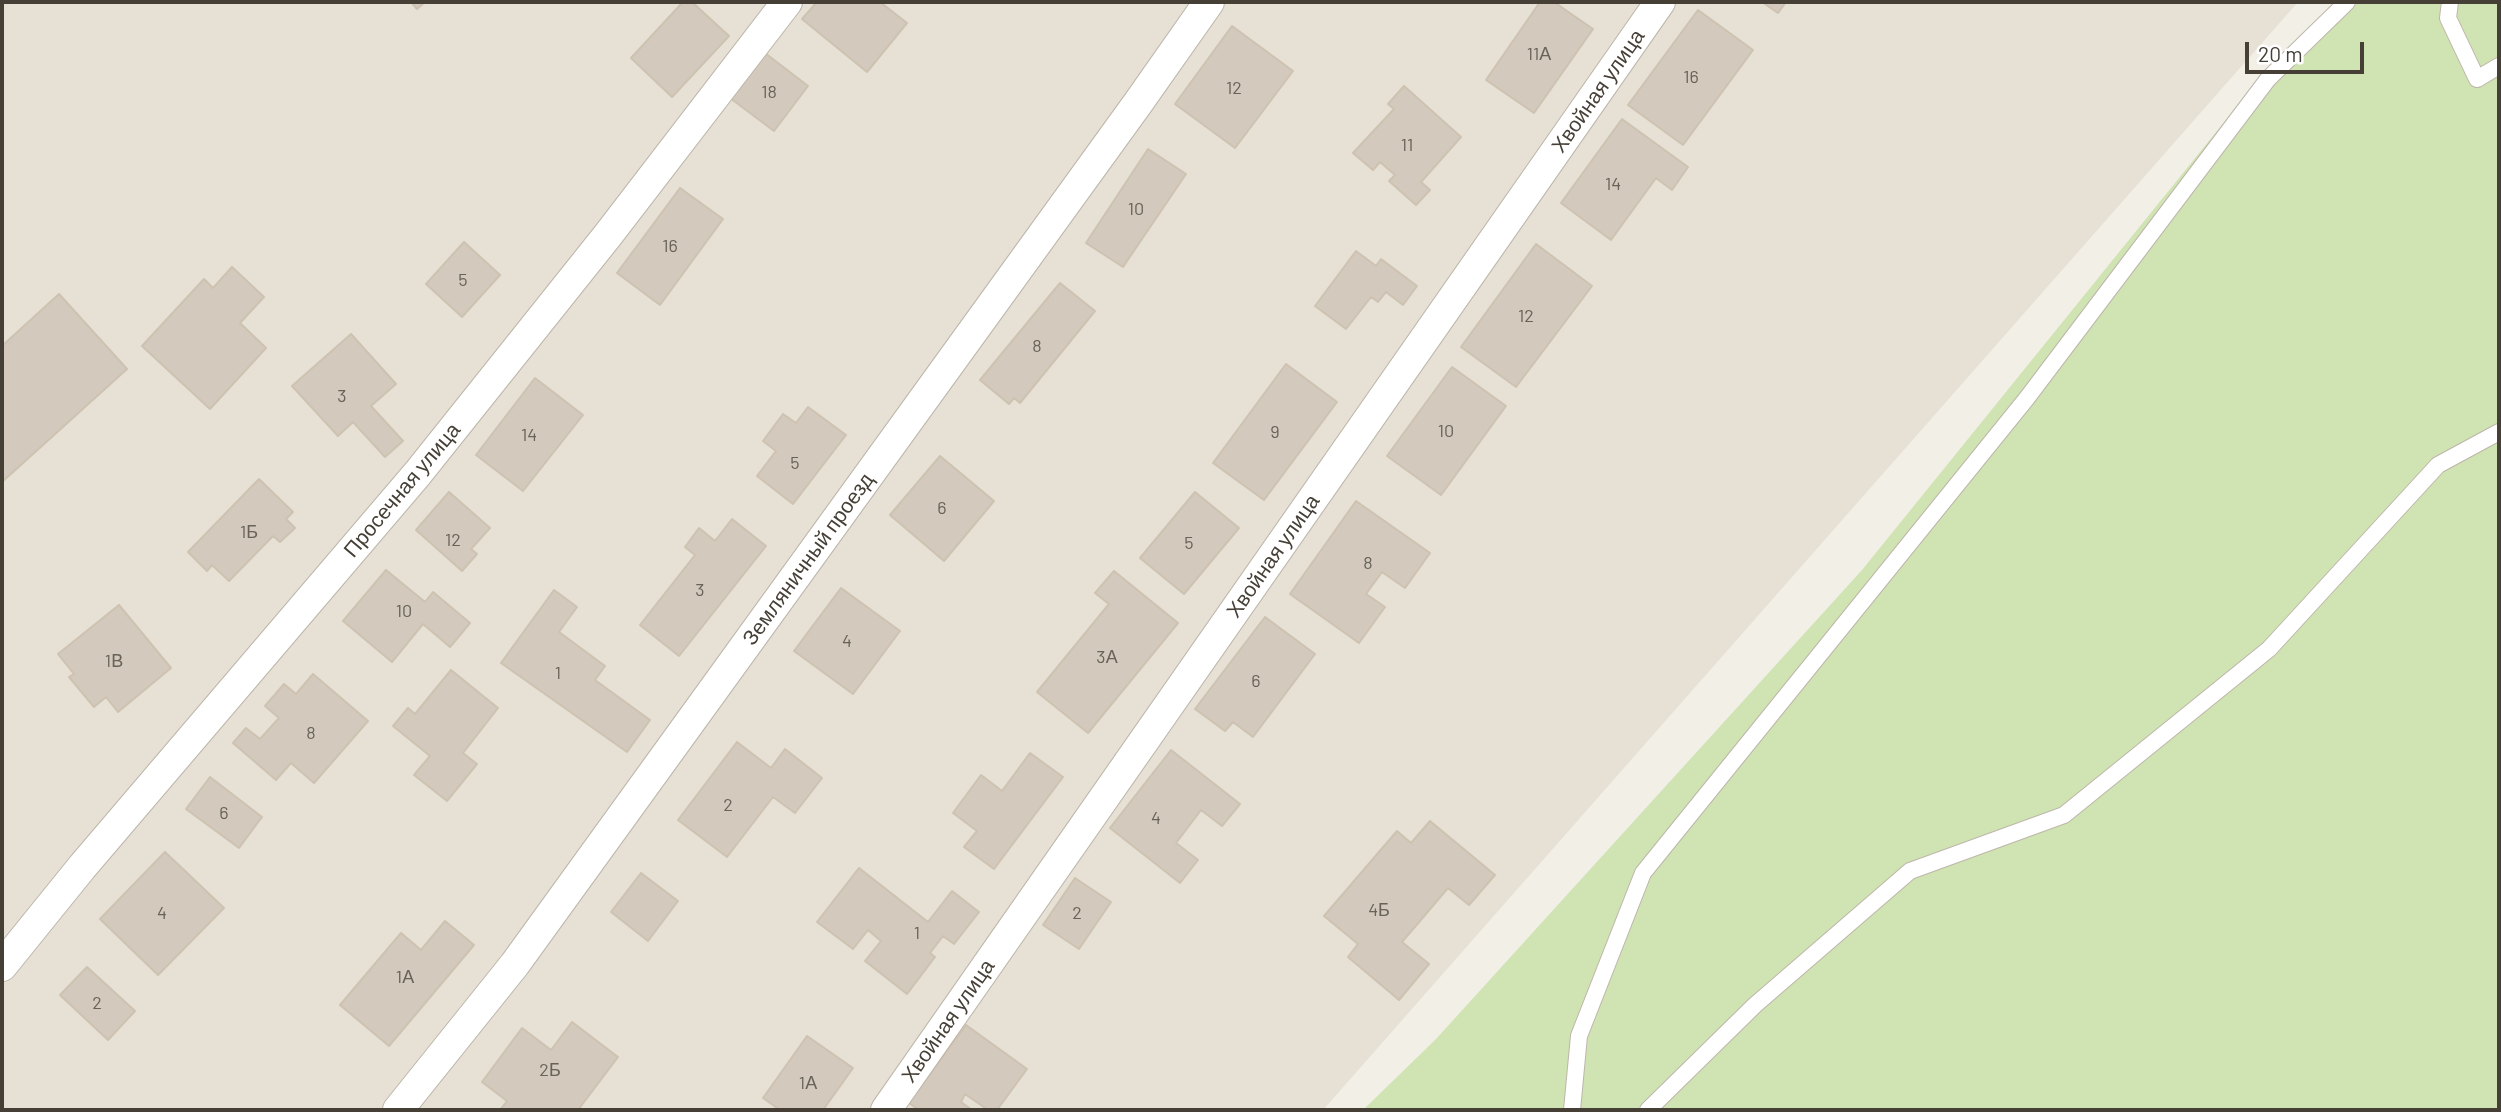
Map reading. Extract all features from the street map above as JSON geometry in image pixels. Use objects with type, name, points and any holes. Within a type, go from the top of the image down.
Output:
[{"type":"street","name":"Просечная улица","points":[[2,966],[91,857],[418,473],[608,235],[787,2]]},
{"type":"street","name":"Земляничный проезд","points":[[398,1110],[514,964],[1209,2]]},
{"type":"street","name":"Хвойная улица","points":[[886,1110],[1660,2]]},
{"type":"lane","points":[[1573,1110],[1579,1036],[1643,873],[2027,398],[2268,79],[2347,2]]},
{"type":"lane","points":[[2449,2],[2448,18],[2477,79],[2499,66]]},
{"type":"lane","points":[[1648,1110],[1755,1005],[1910,872],[2064,815],[2269,649],[2438,465],[2499,432]]},
{"type":"shaded area","points":[[2,2],[2298,2],[1323,1110],[2,1110]]},
{"type":"green space","points":[[2348,2],[2499,2],[2499,1110],[1363,1110],[1436,1039],[1862,570],[2238,105],[2310,32]]},
{"type":"building","points":[[411,2],[425,2],[417,9]]},
{"type":"building","points":[[683,2],[692,2],[729,36],[672,97],[631,58]]},
{"type":"building","points":[[817,2],[880,2],[907,23],[867,72],[802,19]]},
{"type":"building","points":[[1540,2],[1554,2],[1593,29],[1534,113],[1486,80]]},
{"type":"building","points":[[1762,2],[1786,2],[1778,13]]},
{"type":"building","points":[[1698,10],[1753,50],[1683,145],[1628,105]]},
{"type":"building","points":[[1232,26],[1293,71],[1235,148],[1175,104]]},
{"type":"building","points":[[765,53],[808,86],[774,131],[730,98]]},
{"type":"building","points":[[1404,86],[1461,137],[1421,182],[1430,190],[1416,205],[1389,181],[1395,175],[1380,162],[1373,170],[1353,153],[1394,109],[1388,104]]},
{"type":"building","points":[[1622,119],[1688,167],[1672,190],[1656,178],[1611,240],[1561,203]]},
{"type":"building","points":[[1148,149],[1186,174],[1123,267],[1086,243]]},
{"type":"building","points":[[680,188],[723,219],[660,305],[617,273]]},
{"type":"building","points":[[464,242],[500,275],[462,317],[426,284]]},
{"type":"building","points":[[1536,244],[1592,286],[1516,387],[1461,347]]},
{"type":"building","points":[[1356,251],[1376,266],[1381,259],[1417,286],[1403,305],[1386,292],[1378,302],[1371,297],[1346,329],[1315,306]]},
{"type":"building","points":[[232,267],[264,297],[240,323],[266,348],[210,409],[142,346],[204,279],[213,288]]},
{"type":"building","points":[[1060,283],[1095,311],[1020,403],[1014,398],[1009,404],[980,380]]},
{"type":"building","points":[[59,294],[127,369],[2,482],[2,346]]},
{"type":"building","points":[[351,334],[396,384],[371,406],[403,441],[385,457],[353,422],[338,436],[292,386]]},
{"type":"building","points":[[1286,364],[1337,402],[1264,500],[1213,463]]},
{"type":"building","points":[[1452,367],[1506,406],[1441,495],[1387,456]]},
{"type":"building","points":[[535,378],[583,415],[523,491],[476,455]]},
{"type":"building","points":[[808,407],[846,435],[793,504],[757,476],[776,451],[763,441],[783,414],[796,423]]},
{"type":"building","points":[[940,456],[994,501],[944,561],[890,515]]},
{"type":"building","points":[[259,479],[293,512],[286,519],[295,528],[280,542],[273,536],[229,581],[212,565],[207,571],[188,552]]},
{"type":"building","points":[[449,492],[490,528],[471,549],[477,554],[462,571],[416,530]]},
{"type":"building","points":[[1195,492],[1239,528],[1184,594],[1140,558]]},
{"type":"building","points":[[1356,501],[1430,553],[1405,588],[1382,572],[1366,594],[1385,607],[1359,643],[1290,594]]},
{"type":"building","points":[[732,519],[766,546],[679,656],[640,625],[695,555],[685,547],[699,528],[715,541]]},
{"type":"building","points":[[386,570],[425,602],[433,592],[470,623],[450,647],[423,624],[392,662],[343,621]]},
{"type":"building","points":[[1114,571],[1178,623],[1088,733],[1037,692],[1109,604],[1095,593]]},
{"type":"building","points":[[841,588],[900,631],[853,694],[794,651]]},
{"type":"building","points":[[554,590],[577,607],[559,632],[605,666],[595,680],[650,720],[627,752],[501,663]]},
{"type":"building","points":[[119,605],[171,668],[118,712],[106,697],[94,707],[69,677],[74,674],[58,654]]},
{"type":"building","points":[[1265,617],[1315,654],[1253,737],[1233,722],[1225,731],[1195,709]]},
{"type":"building","points":[[451,670],[498,708],[463,753],[477,764],[447,801],[414,775],[430,756],[393,726],[408,708],[415,714]]},
{"type":"building","points":[[313,674],[368,721],[314,783],[291,763],[276,780],[233,743],[246,728],[260,739],[279,718],[265,706],[284,684],[296,694]]},
{"type":"building","points":[[737,742],[771,768],[785,749],[822,778],[795,813],[773,797],[727,857],[678,820]]},
{"type":"building","points":[[1171,750],[1240,804],[1222,826],[1201,810],[1176,843],[1198,860],[1180,883],[1110,828]]},
{"type":"building","points":[[1030,753],[1063,777],[994,869],[964,847],[977,831],[953,813],[981,775],[1002,791]]},
{"type":"building","points":[[210,777],[262,817],[239,848],[186,809]]},
{"type":"building","points":[[1430,821],[1495,875],[1469,905],[1448,888],[1402,942],[1429,964],[1399,1000],[1348,957],[1358,944],[1324,916],[1397,831],[1411,843]]},
{"type":"building","points":[[165,852],[224,908],[158,975],[100,919]]},
{"type":"building","points":[[859,868],[928,922],[952,891],[979,912],[954,944],[943,936],[930,953],[935,957],[907,994],[865,961],[881,941],[868,930],[853,949],[817,922]]},
{"type":"building","points":[[641,873],[678,901],[648,941],[611,912]]},
{"type":"building","points":[[1075,878],[1111,902],[1079,949],[1043,925]]},
{"type":"building","points":[[445,921],[474,945],[389,1046],[340,1005],[401,933],[421,950]]},
{"type":"building","points":[[87,967],[135,1011],[108,1040],[60,995]]},
{"type":"building","points":[[572,1022],[618,1057],[578,1110],[500,1110],[507,1101],[482,1082],[522,1028],[551,1050]]},
{"type":"building","points":[[966,1025],[1027,1069],[997,1110],[988,1110],[965,1094],[961,1102],[972,1110],[919,1110],[909,1103]]},
{"type":"building","points":[[807,1036],[853,1068],[823,1110],[780,1110],[763,1098]]}]
